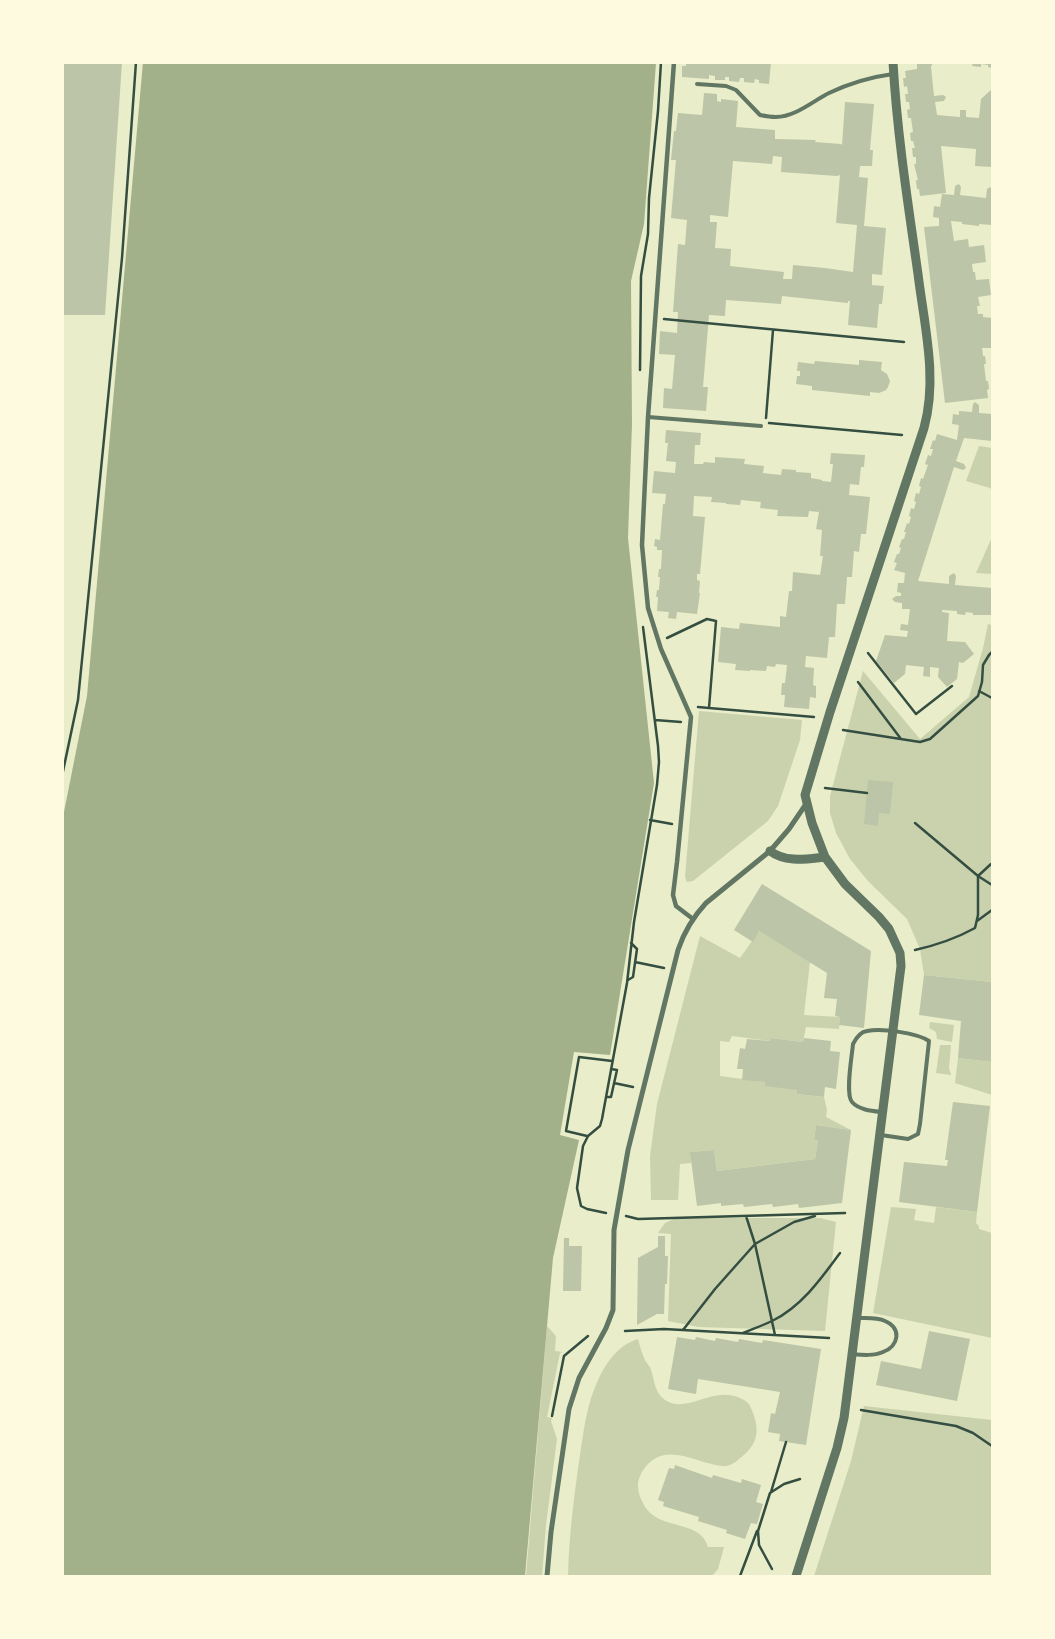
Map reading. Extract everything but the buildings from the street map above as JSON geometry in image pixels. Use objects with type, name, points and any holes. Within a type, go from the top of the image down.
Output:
[{"type":"street","points":[[674,62],[648,416],[642,545],[648,608],[658,642],[691,717],[681,825],[672,894],[676,906],[692,919]]},
{"type":"street","points":[[796,1576],[838,1441],[846,1400],[901,966],[893,937],[884,923],[845,884],[825,857],[806,804],[805,796],[924,428],[929,404],[931,385],[928,350],[906,192],[893,62]]},
{"type":"street","points":[[547,1576],[551,1532],[569,1409],[580,1378],[606,1328],[613,1310],[616,1214],[629,1142],[678,950],[692,919],[706,903],[770,851],[789,829],[806,804]]},
{"type":"street","points":[[770,851],[783,858],[825,857]]},
{"type":"lane","points":[[697,84],[726,86],[736,90],[760,115],[778,117],[794,112],[850,85],[877,76],[893,74]]},
{"type":"lane","points":[[648,416],[761,426]]},
{"type":"lane","points":[[879,1135],[908,1140],[918,1134],[930,1041],[922,1036],[893,1031],[867,1031],[858,1036],[854,1044],[848,1094],[851,1101],[863,1109],[882,1112]]},
{"type":"lane","points":[[852,1354],[875,1355],[892,1347],[897,1340],[895,1329],[886,1321],[857,1318]]},
{"type":"path","points":[[62,776],[78,700],[122,258],[136,62]]},
{"type":"path","points":[[640,370],[641,276],[648,234],[649,198],[661,62]]},
{"type":"path","points":[[655,318],[904,342]]},
{"type":"path","points":[[773,330],[766,423],[902,435]]},
{"type":"path","points":[[646,648],[707,619],[716,621],[710,708]]},
{"type":"path","points":[[642,622],[658,762],[656,785],[628,980],[606,1097],[600,1126],[588,1136],[583,1146],[577,1188],[581,1206],[587,1209],[638,1219],[845,1213]]},
{"type":"path","points":[[843,730],[920,742],[930,739],[978,696],[983,665],[992,652]]},
{"type":"path","points":[[868,653],[916,714],[952,686]]},
{"type":"path","points":[[858,682],[902,739]]},
{"type":"path","points":[[979,691],[992,698]]},
{"type":"path","points":[[686,707],[814,717]]},
{"type":"path","points":[[654,720],[690,723]]},
{"type":"path","points":[[825,788],[867,793]]},
{"type":"path","points":[[650,820],[681,825]]},
{"type":"path","points":[[915,824],[978,876],[992,885]]},
{"type":"path","points":[[915,950],[939,945],[975,928],[978,915],[978,876],[991,864]]},
{"type":"path","points":[[976,922],[992,910]]},
{"type":"path","points":[[628,980],[633,976],[637,949],[632,943]]},
{"type":"path","points":[[635,962],[664,968]]},
{"type":"path","points":[[588,1136],[566,1131],[579,1057],[612,1061]]},
{"type":"path","points":[[606,1097],[611,1097],[617,1070],[611,1069]]},
{"type":"path","points":[[614,1083],[633,1087]]},
{"type":"path","points":[[683,1330],[715,1289],[755,1244],[794,1222],[818,1215]]},
{"type":"path","points":[[746,1216],[755,1244],[775,1335]]},
{"type":"path","points":[[741,1333],[772,1321],[789,1310],[813,1288],[840,1253]]},
{"type":"path","points":[[625,1331],[664,1329],[830,1338]]},
{"type":"path","points":[[552,1416],[564,1356],[588,1336]]},
{"type":"path","points":[[861,1410],[956,1426],[973,1433],[992,1446]]},
{"type":"path","points":[[740,1576],[758,1531],[786,1442]]},
{"type":"path","points":[[770,1494],[784,1484],[800,1479]]},
{"type":"path","points":[[758,1531],[759,1545],[772,1569]]},
{"type":"shaded area","points":[[143,62],[656,63],[644,224],[631,281],[632,424],[628,538],[654,783],[610,1055],[574,1052],[560,1135],[579,1140],[553,1258],[525,1576],[63,1576],[63,817],[87,696]]},
{"type":"shaded area","points":[[979,446],[992,448],[992,491],[990,488],[966,481]]},
{"type":"shaded area","points":[[992,537],[992,574],[976,573]]},
{"type":"shaded area","points":[[988,624],[992,625],[992,982],[924,975],[920,949],[907,919],[868,881],[850,859],[836,833],[830,813],[830,796],[863,671],[920,739],[969,697]]},
{"type":"shaded area","points":[[699,711],[802,720],[800,740],[778,806],[768,821],[693,881],[687,882],[685,877]]},
{"type":"shaded area","points":[[759,931],[810,962],[804,1015],[840,1017],[839,1029],[806,1027],[803,1042],[771,1038],[770,1041],[732,1036],[729,1042],[720,1041],[720,1076],[765,1082],[797,1090],[797,1094],[824,1097],[827,1110],[826,1117],[851,1130],[816,1125],[814,1140],[818,1141],[815,1159],[717,1171],[714,1150],[691,1152],[691,1163],[680,1164],[678,1200],[651,1200],[650,1156],[657,1104],[700,936],[740,958]]},
{"type":"shaded area","points":[[930,1022],[954,1025],[952,1042],[937,1039],[936,1032],[929,1028]]},
{"type":"shaded area","points":[[940,1045],[951,1045],[949,1068],[951,1075],[936,1073]]},
{"type":"shaded area","points":[[958,1058],[992,1062],[992,1095],[955,1083]]},
{"type":"shaded area","points":[[891,1207],[916,1209],[914,1220],[934,1223],[936,1207],[977,1212],[976,1223],[979,1229],[992,1233],[992,1338],[873,1313]]},
{"type":"shaded area","points":[[676,1218],[820,1218],[836,1222],[825,1331],[698,1327],[668,1321],[671,1234],[658,1233],[665,1223]]},
{"type":"shaded area","points":[[547,1326],[556,1336],[555,1351],[563,1352],[560,1353],[547,1417],[552,1418],[551,1421],[557,1439],[546,1525],[542,1576],[526,1576]]},
{"type":"shaded area","points":[[638,1339],[644,1358],[651,1369],[657,1390],[665,1400],[674,1404],[683,1404],[721,1395],[731,1395],[747,1402],[754,1414],[757,1429],[754,1442],[746,1453],[733,1463],[722,1466],[683,1456],[664,1455],[647,1465],[639,1480],[639,1495],[649,1512],[667,1522],[697,1532],[704,1538],[708,1547],[724,1547],[718,1569],[712,1576],[568,1576],[576,1486],[589,1406],[595,1387],[606,1365],[620,1349],[631,1341]]},
{"type":"shaded area","points":[[864,1406],[992,1420],[992,1576],[814,1576],[851,1461]]}]
